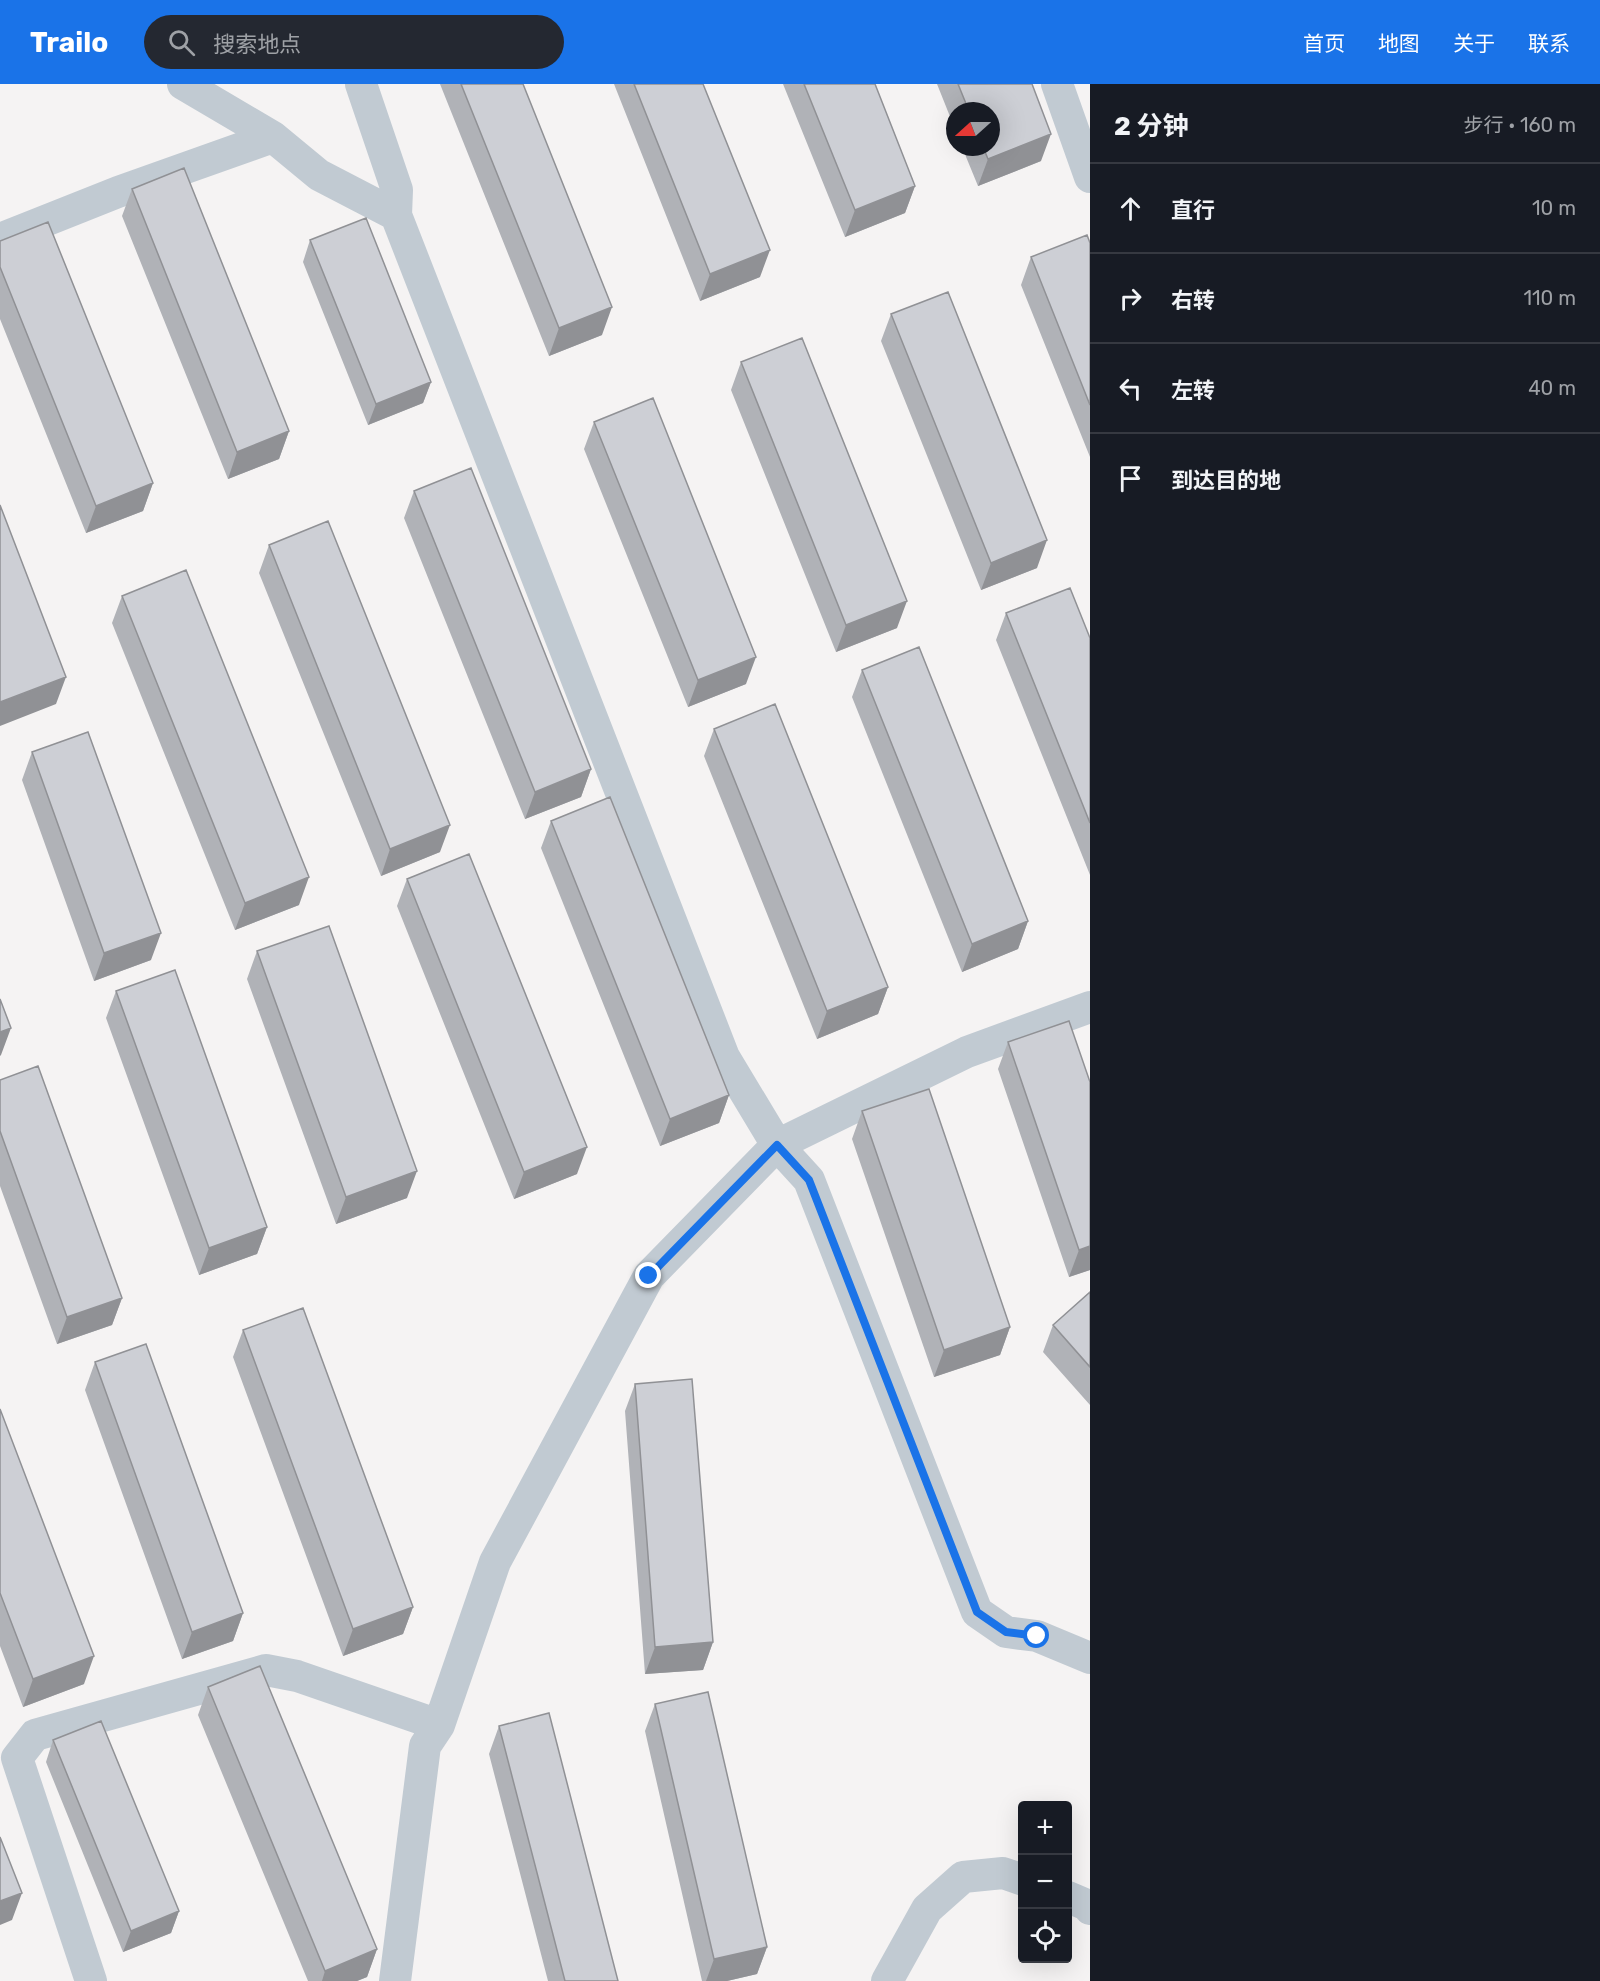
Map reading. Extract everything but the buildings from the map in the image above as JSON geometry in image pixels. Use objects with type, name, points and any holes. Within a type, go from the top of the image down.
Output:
[{"type":"street","points":[[183,84],[273,137],[319,176],[396,215]]},
{"type":"street","points":[[361,84],[397,190],[396,215],[724,1057],[777,1145],[809,1180],[977,1612],[1006,1632],[1037,1636],[1090,1658]]},
{"type":"street","points":[[1057,84],[1090,177]]},
{"type":"street","points":[[0,239],[118,192],[273,137]]},
{"type":"street","points":[[395,1981],[425,1746],[439,1725],[495,1562],[649,1276],[777,1145],[967,1052],[1090,1007]]},
{"type":"street","points":[[91,1981],[17,1758],[35,1735],[266,1670],[297,1676],[439,1725]]},
{"type":"street","points":[[887,1981],[927,1909],[963,1877],[1004,1873],[1018,1878]]},
{"type":"street","points":[[1072,1899],[1087,1905],[1090,1909]]},
{"type":"route","points":[[649,1276],[777,1145],[809,1180],[977,1612],[1006,1632],[1037,1636]]}]
